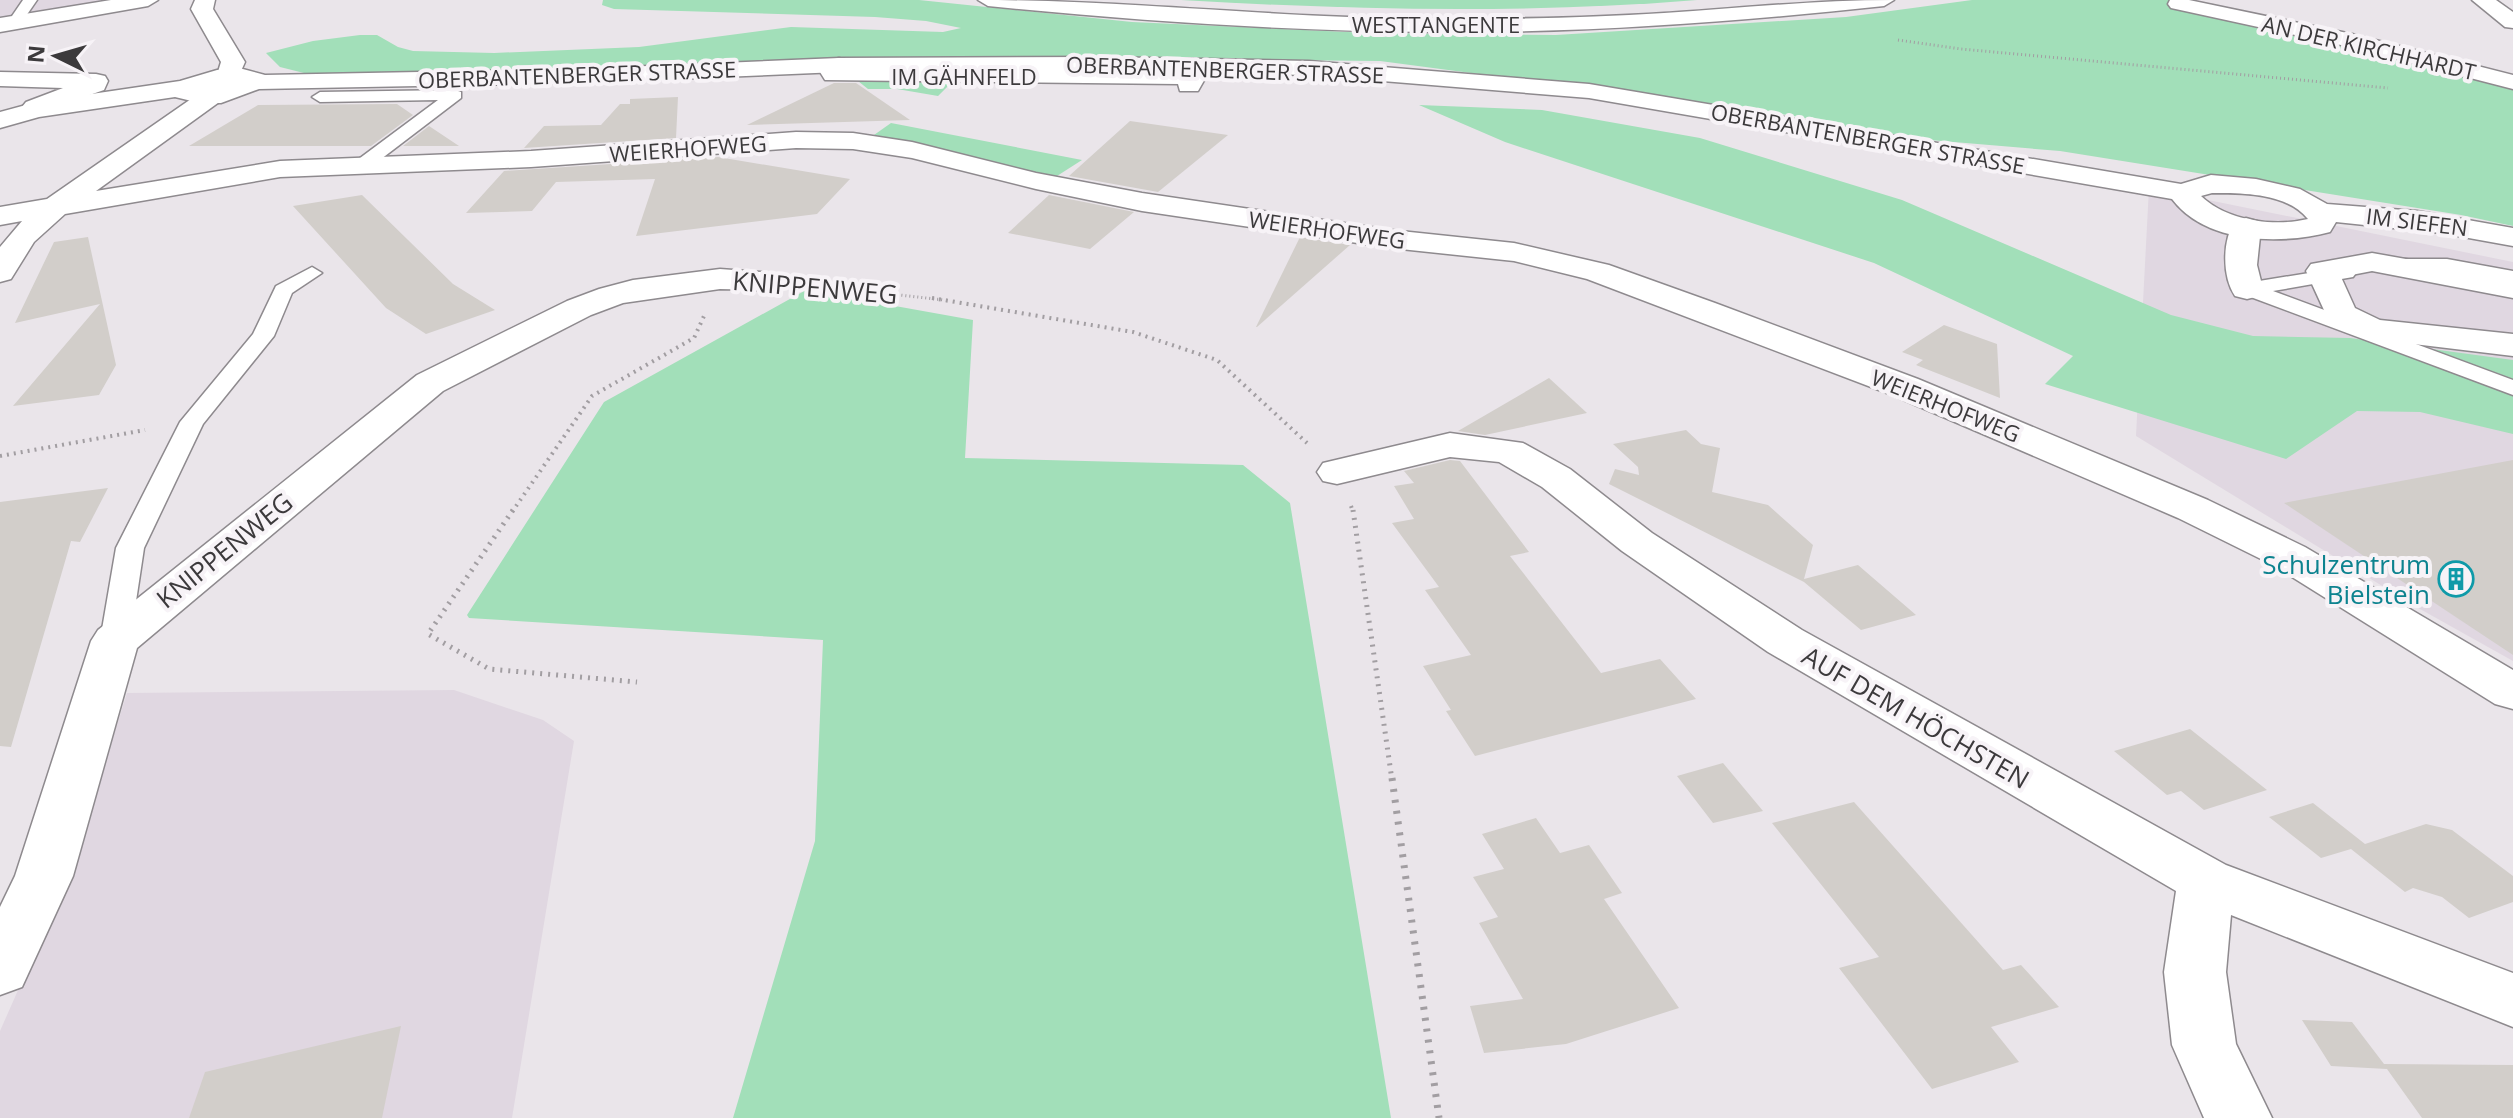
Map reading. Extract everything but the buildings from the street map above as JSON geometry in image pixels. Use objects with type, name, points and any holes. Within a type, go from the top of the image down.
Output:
[{"type":"street","points":[[10,23],[148,0]]},
{"type":"street","points":[[0,272],[22,237],[55,207],[221,85],[233,62],[202,9],[205,0]]},
{"type":"street","name":"WESTTANGENTE","points":[[988,0],[1237,20],[1454,25],[1666,19],[1884,0]]},
{"type":"street","name":"WESTTANGENTE","points":[[1108,0],[1302,11],[1459,13],[1600,10],[1769,0]]},
{"type":"street","points":[[2482,0],[2513,22]]},
{"type":"street","name":"AN DER KIRCHHARDT","points":[[2178,4],[2352,41],[2513,82]]},
{"type":"street","name":"OBERBANTENBERGER STRASSE","points":[[221,85],[244,88],[255,82],[576,76],[839,65],[1309,68],[1589,91],[2186,193]]},
{"type":"street","name":"IM GÄHNFELD","points":[[839,65],[832,72],[833,75],[1194,77],[1189,86]]},
{"type":"street","points":[[0,79],[96,81],[95,85],[39,104],[35,107],[37,110]]},
{"type":"street","points":[[0,120],[37,110],[184,88],[183,91],[192,95],[221,85]]},
{"type":"street","points":[[0,128],[148,93]]},
{"type":"street","name":"WEIERHOFWEG","points":[[55,207],[280,169],[531,159],[796,140],[853,141],[912,150],[1036,181],[1142,202],[1391,239],[1514,252],[1598,272],[1717,315],[1905,387],[2193,509],[2289,556],[2513,692]]},
{"type":"street","points":[[2196,186],[2252,186],[2293,197],[2319,212],[2323,219],[2319,226],[2307,230],[2280,231],[2246,227],[2205,213],[2191,205],[2185,197],[2196,186]]},
{"type":"street","points":[[0,216],[55,207]]},
{"type":"street","points":[[0,232],[55,207]]},
{"type":"street","name":"IM SIEFEN","points":[[2319,212],[2419,220],[2513,237]]},
{"type":"street","points":[[2246,227],[2241,265],[2247,289]]},
{"type":"street","points":[[2513,288],[2372,262],[2322,271],[2341,314],[2372,329],[2513,345]]},
{"type":"street","name":"KNIPPENWEG","points":[[0,969],[44,876],[115,641],[192,574],[430,383],[579,308],[611,296],[633,290],[741,279]]},
{"type":"street","name":"AUF DEM HÖCHSTEN","points":[[1337,472],[1450,445],[1509,451],[1556,478],[1637,542],[1785,641],[2206,881],[2513,1000]]},
{"type":"street","points":[[2206,881],[2195,972],[2204,1045],[2238,1118]]},
{"type":"lane","points":[[10,23],[30,0]]},
{"type":"lane","points":[[320,97],[455,95],[362,165]]},
{"type":"lane","points":[[2384,265],[2447,265],[2513,277]]},
{"type":"lane","name":"KNIPPENWEG","points":[[115,641],[130,548],[192,422],[263,336],[283,290],[312,273]]},
{"type":"lane","points":[[2247,289],[2325,277]]},
{"type":"lane","points":[[2247,289],[2513,388]]},
{"type":"path","points":[[1898,40],[2388,88]]},
{"type":"path","points":[[637,682],[489,669],[428,634],[592,396],[694,338],[741,279]]},
{"type":"path","name":"KNIPPENWEG","points":[[741,279],[900,293],[1133,332],[1217,360],[1257,394],[1337,472]]},
{"type":"path","points":[[0,456],[192,422]]},
{"type":"path","points":[[1337,472],[1356,519],[1439,1118]]},
{"type":"shaded area","points":[[0,0],[117,0],[0,20]]},
{"type":"shaded area","points":[[2149,188],[2513,262],[2513,661],[2420,609],[2136,436]]},
{"type":"shaded area","points":[[454,690],[543,720],[574,741],[512,1118],[0,1118],[0,1031],[72,868],[127,693]]},
{"type":"green space","points":[[603,0],[919,0],[1132,22],[1370,33],[1556,35],[1846,17],[1972,0],[2181,0],[2513,83],[2513,226],[2060,151],[1906,138],[1788,115],[1380,61],[1134,59],[308,74],[280,67],[266,53],[313,41],[360,35],[377,35],[398,47],[413,51],[494,53],[639,47],[791,27],[943,32],[961,28],[926,21],[875,17],[614,9],[602,5]]},
{"type":"green space","points":[[1181,0],[1697,0],[1568,7],[1439,9]]},
{"type":"green space","points":[[962,78],[960,83],[950,84],[938,96],[897,89],[868,89],[858,81]]},
{"type":"green space","points":[[1419,105],[1542,110],[1700,138],[1902,200],[2171,315],[2253,336],[2350,338],[2513,360],[2513,434],[2420,412],[2357,411],[2286,459],[2045,384],[2073,356],[1874,263],[1505,142]]},
{"type":"green space","points":[[891,123],[1082,160],[1057,176],[1021,172],[874,135]]},
{"type":"green space","points":[[806,290],[973,320],[965,458],[1243,465],[1290,503],[1391,1118],[733,1118],[815,841],[823,640],[469,618],[467,615],[604,402]]},
{"type":"place","name":"Schulzentrum Bielstein","points":[[2456,579]]}]
